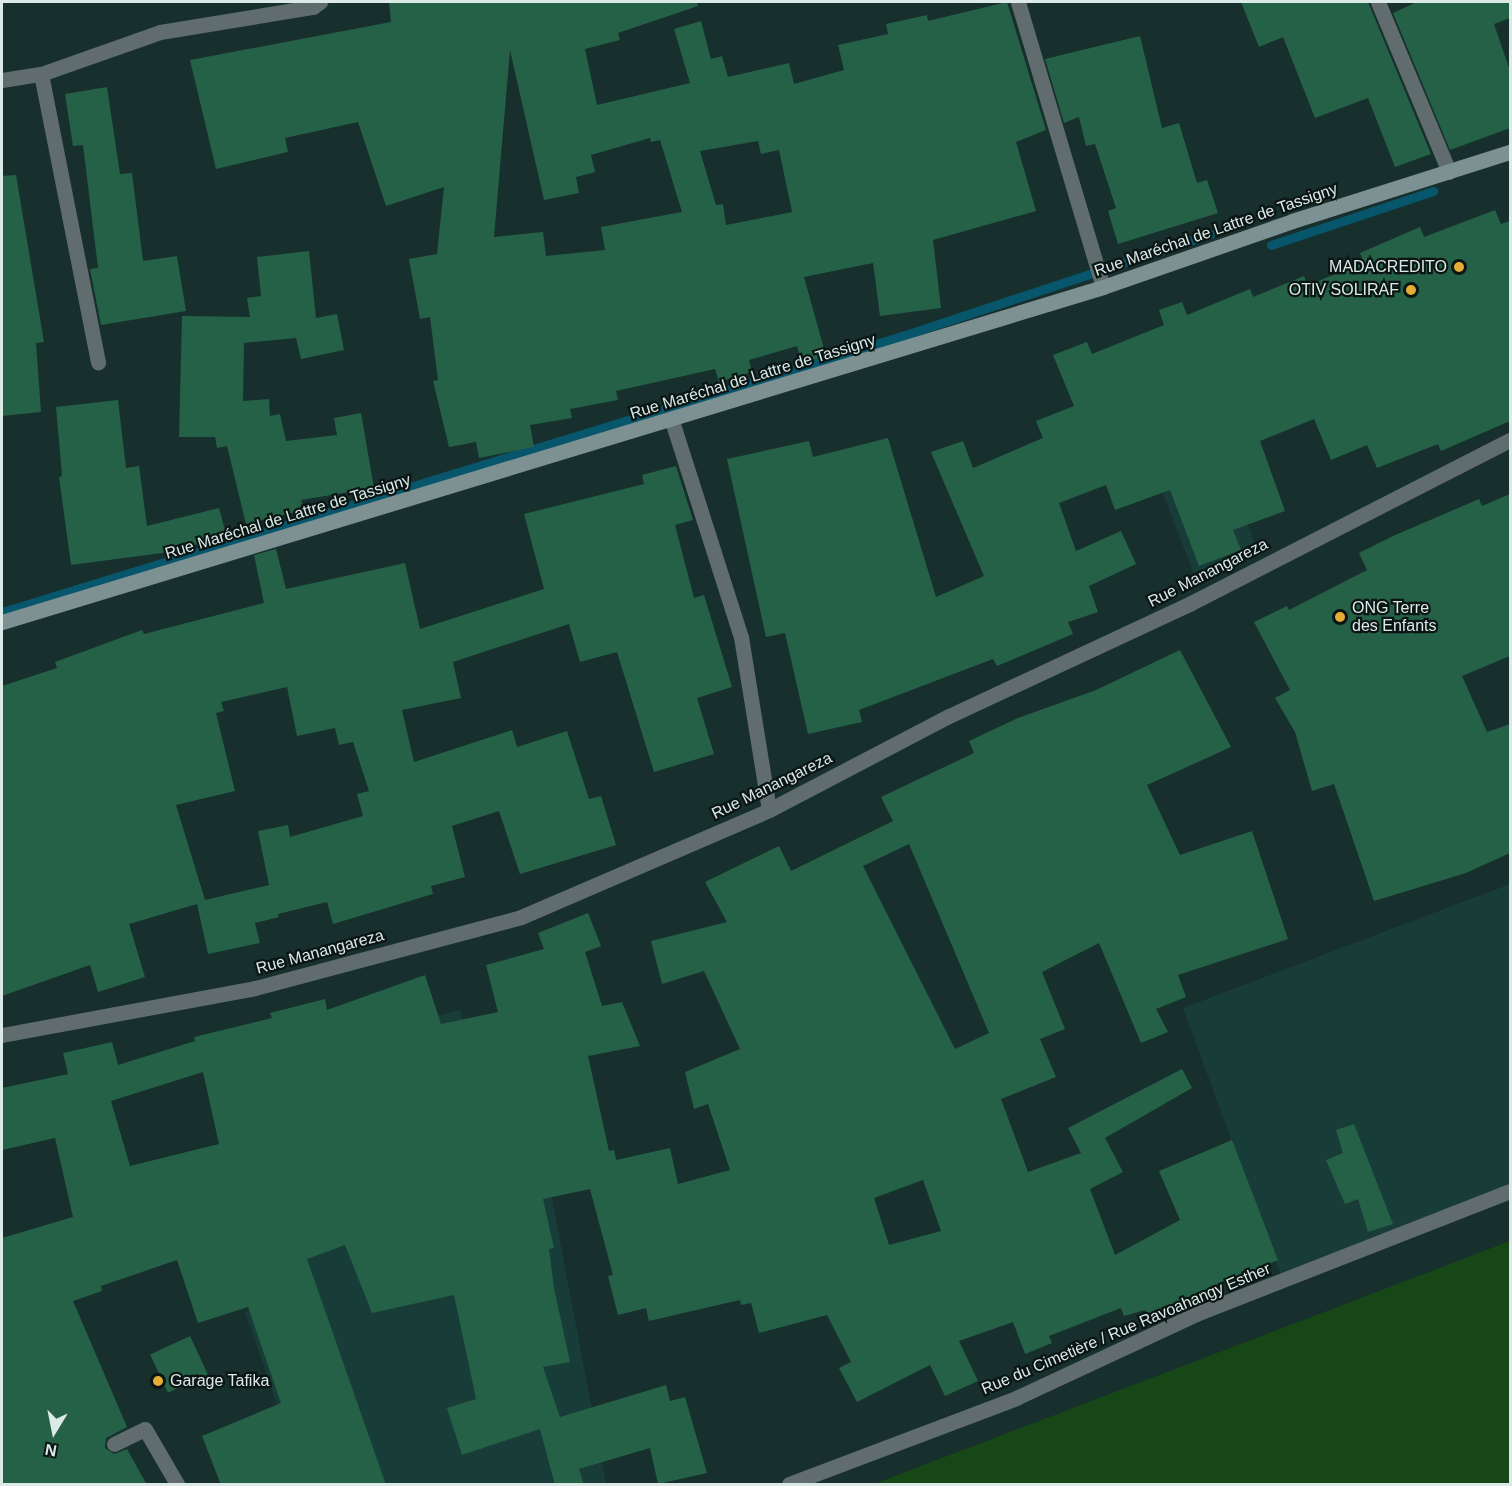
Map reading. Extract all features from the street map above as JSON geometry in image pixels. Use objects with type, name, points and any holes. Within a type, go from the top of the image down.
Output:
[{"type":"street","points":[[2,80],[41,74],[160,32],[313,7],[320,2]]},
{"type":"street","points":[[1018,2],[1103,287]]},
{"type":"street","points":[[1378,2],[1449,172]]},
{"type":"street","points":[[41,74],[98,362]]},
{"type":"street","name":"Rue Maréchal de Lattre de Tassigny","points":[[2,622],[672,421],[1103,287],[1292,221],[1510,152]]},
{"type":"street","points":[[672,421],[741,637],[769,810]]},
{"type":"street","name":"Rue Manangareza","points":[[2,1035],[255,988],[521,917],[769,810],[949,716],[1191,603],[1510,440]]},
{"type":"street","name":"Rue du Cimetière / Rue Ravoahangy Esther","points":[[789,1485],[1016,1398],[1196,1314],[1510,1191]]},
{"type":"street","points":[[114,1444],[145,1429],[177,1485]]},
{"type":"shaded area","points":[[1226,468],[1257,548],[1193,573],[1163,492]]},
{"type":"shaded area","points":[[1510,884],[1510,1188],[1282,1278],[1183,1008]]},
{"type":"shaded area","points":[[460,1010],[483,1091],[530,1082],[606,1484],[305,1484],[245,1312],[308,1293],[260,1102],[359,1036]]},
{"type":"green space","points":[[1510,1241],[1510,1484],[874,1484]]},
{"type":"building","points":[[389,2],[697,2],[698,6],[618,33],[620,40],[585,49],[597,105],[690,83],[674,29],[701,21],[711,59],[722,56],[728,77],[789,63],[794,84],[844,70],[838,45],[888,34],[886,24],[927,15],[928,21],[1007,2],[1046,130],[1016,142],[1036,211],[933,240],[941,308],[880,316],[873,263],[804,277],[826,356],[802,363],[797,346],[749,360],[752,372],[719,382],[715,369],[616,391],[618,400],[570,409],[572,418],[530,425],[534,447],[479,458],[476,442],[449,447],[433,381],[438,380],[430,317],[420,319],[409,259],[437,254],[444,187],[386,206],[358,122],[285,138],[288,152],[216,169],[190,60],[391,22]],"holes":[[[510,50],[544,200],[579,193],[576,177],[595,172],[591,155],[650,138],[651,142],[660,140],[682,212],[601,227],[605,250],[546,256],[543,232],[494,237]],[[758,141],[761,154],[779,150],[792,212],[726,225],[723,204],[716,205],[700,151]]]},
{"type":"building","points":[[1241,2],[1368,2],[1431,154],[1395,167],[1368,98],[1315,118],[1283,37],[1259,47]]},
{"type":"building","points":[[1417,2],[1510,2],[1510,18],[1494,24],[1510,71],[1510,128],[1450,150],[1393,13]]},
{"type":"building","points":[[1140,36],[1162,128],[1179,123],[1197,183],[1207,180],[1218,213],[1118,244],[1108,211],[1116,208],[1095,144],[1086,146],[1079,117],[1064,123],[1045,59]]},
{"type":"building","points":[[107,87],[120,174],[132,173],[143,261],[177,256],[186,311],[101,325],[90,269],[98,268],[83,145],[73,146],[65,94]]},
{"type":"building","points":[[16,175],[44,342],[36,343],[41,412],[2,416],[2,176]]},
{"type":"building","points":[[1495,210],[1501,224],[1510,221],[1510,421],[1441,451],[1438,444],[1377,468],[1367,445],[1331,460],[1314,419],[1260,441],[1285,511],[1233,530],[1241,550],[1199,566],[1170,490],[1115,510],[1106,485],[1059,503],[1076,551],[1121,531],[1136,564],[1089,586],[1098,612],[1068,622],[1073,634],[997,666],[993,659],[859,710],[862,722],[808,734],[785,633],[766,637],[727,459],[809,441],[813,457],[888,438],[936,597],[984,576],[931,452],[963,441],[973,468],[1043,438],[1036,421],[1074,406],[1053,355],[1087,342],[1092,354],[1164,325],[1159,310],[1182,302],[1187,315],[1250,289],[1253,297],[1304,276],[1306,282],[1311,280],[1313,283],[1364,263],[1360,253],[1420,227],[1424,237]]},
{"type":"building","points":[[309,251],[316,318],[337,314],[344,350],[301,359],[296,338],[244,343],[243,401],[269,399],[270,416],[280,414],[286,441],[337,435],[334,418],[361,413],[374,488],[301,500],[304,510],[246,524],[227,446],[217,448],[215,437],[179,437],[182,316],[250,317],[247,298],[261,296],[257,257]]},
{"type":"building","points":[[118,400],[126,468],[139,466],[147,526],[219,508],[227,537],[162,553],[71,565],[59,477],[62,476],[56,407]]},
{"type":"building","points":[[676,466],[693,520],[675,525],[694,598],[704,595],[732,687],[697,698],[714,754],[654,772],[617,652],[580,662],[569,624],[453,662],[461,698],[402,710],[414,762],[512,730],[517,747],[567,731],[589,799],[601,796],[616,845],[520,874],[499,811],[452,826],[465,877],[431,886],[433,894],[333,924],[327,902],[278,914],[279,917],[255,923],[260,943],[208,954],[197,904],[129,924],[145,977],[98,992],[90,965],[2,996],[2,686],[57,668],[55,662],[142,630],[144,634],[264,603],[254,555],[276,549],[286,589],[405,563],[420,629],[544,589],[524,514],[644,484],[642,475]],"holes":[[[287,687],[297,736],[335,728],[339,745],[353,742],[369,791],[357,794],[363,816],[290,837],[288,825],[258,831],[269,885],[205,900],[176,805],[235,791],[216,713],[224,711],[221,702]]]},
{"type":"building","points":[[1510,494],[1510,656],[1462,676],[1487,732],[1510,724],[1510,853],[1466,873],[1374,901],[1334,784],[1312,791],[1295,732],[1275,698],[1290,690],[1254,622],[1287,606],[1289,610],[1367,570],[1359,553],[1393,536],[1479,499],[1482,506]]},
{"type":"building","points":[[1180,650],[1231,747],[1147,785],[1180,855],[1252,831],[1288,939],[1178,975],[1186,997],[1156,1009],[1168,1032],[1141,1043],[1099,943],[1042,972],[1065,1029],[1040,1039],[1056,1077],[1001,1099],[1028,1172],[1081,1153],[1068,1128],[1182,1069],[1192,1088],[1105,1138],[1123,1172],[1090,1189],[1115,1255],[1180,1220],[1159,1171],[1232,1140],[1278,1260],[1147,1314],[1145,1310],[1124,1316],[1121,1308],[1049,1336],[1052,1343],[1025,1354],[1013,1322],[959,1341],[978,1381],[945,1396],[930,1365],[857,1402],[839,1368],[851,1362],[827,1315],[759,1333],[751,1303],[741,1305],[740,1300],[649,1321],[646,1308],[618,1315],[608,1276],[613,1275],[590,1189],[543,1199],[554,1248],[549,1249],[554,1288],[570,1362],[543,1367],[560,1417],[666,1385],[670,1401],[685,1397],[707,1473],[658,1484],[650,1448],[579,1469],[584,1485],[555,1485],[540,1429],[462,1455],[447,1408],[476,1399],[454,1295],[372,1313],[345,1245],[307,1259],[386,1485],[221,1485],[202,1436],[281,1403],[248,1307],[198,1323],[177,1260],[101,1286],[102,1291],[73,1301],[127,1427],[106,1438],[105,1448],[114,1454],[127,1449],[147,1485],[2,1485],[2,1238],[73,1217],[55,1138],[2,1150],[2,1088],[68,1074],[63,1053],[112,1042],[118,1065],[195,1041],[194,1037],[272,1018],[270,1013],[325,999],[327,1010],[425,975],[441,1024],[498,1012],[486,965],[544,949],[538,933],[588,913],[601,946],[585,952],[602,1006],[622,1002],[640,1046],[588,1056],[609,1151],[614,1150],[616,1160],[670,1148],[678,1184],[730,1170],[708,1104],[694,1109],[685,1072],[740,1049],[704,971],[662,984],[651,941],[727,922],[705,882],[779,846],[791,871],[893,821],[881,797],[974,753],[969,741],[1018,718],[1096,690]],"holes":[[[909,844],[989,1033],[955,1049],[863,866]],[[203,1072],[219,1144],[130,1166],[111,1101]],[[923,1180],[941,1231],[889,1245],[874,1198]]]},
{"type":"building","points":[[1354,1124],[1393,1224],[1368,1232],[1358,1199],[1345,1204],[1326,1160],[1343,1153],[1336,1130]]},
{"type":"building","points":[[190,1336],[208,1374],[168,1393],[150,1355]]},
{"type":"waterway","points":[[1271,245],[1433,191]]},
{"type":"waterway","points":[[2,612],[902,336],[1211,234]]},
{"type":"place","name":"MADACREDITO","points":[[1459,267]]},
{"type":"place","name":"OTIV SOLIRAF","points":[[1411,290]]},
{"type":"place","name":"ONG Terre des Enfants","points":[[1340,617]]},
{"type":"place","name":"Garage Tafika","points":[[158,1381]]}]
